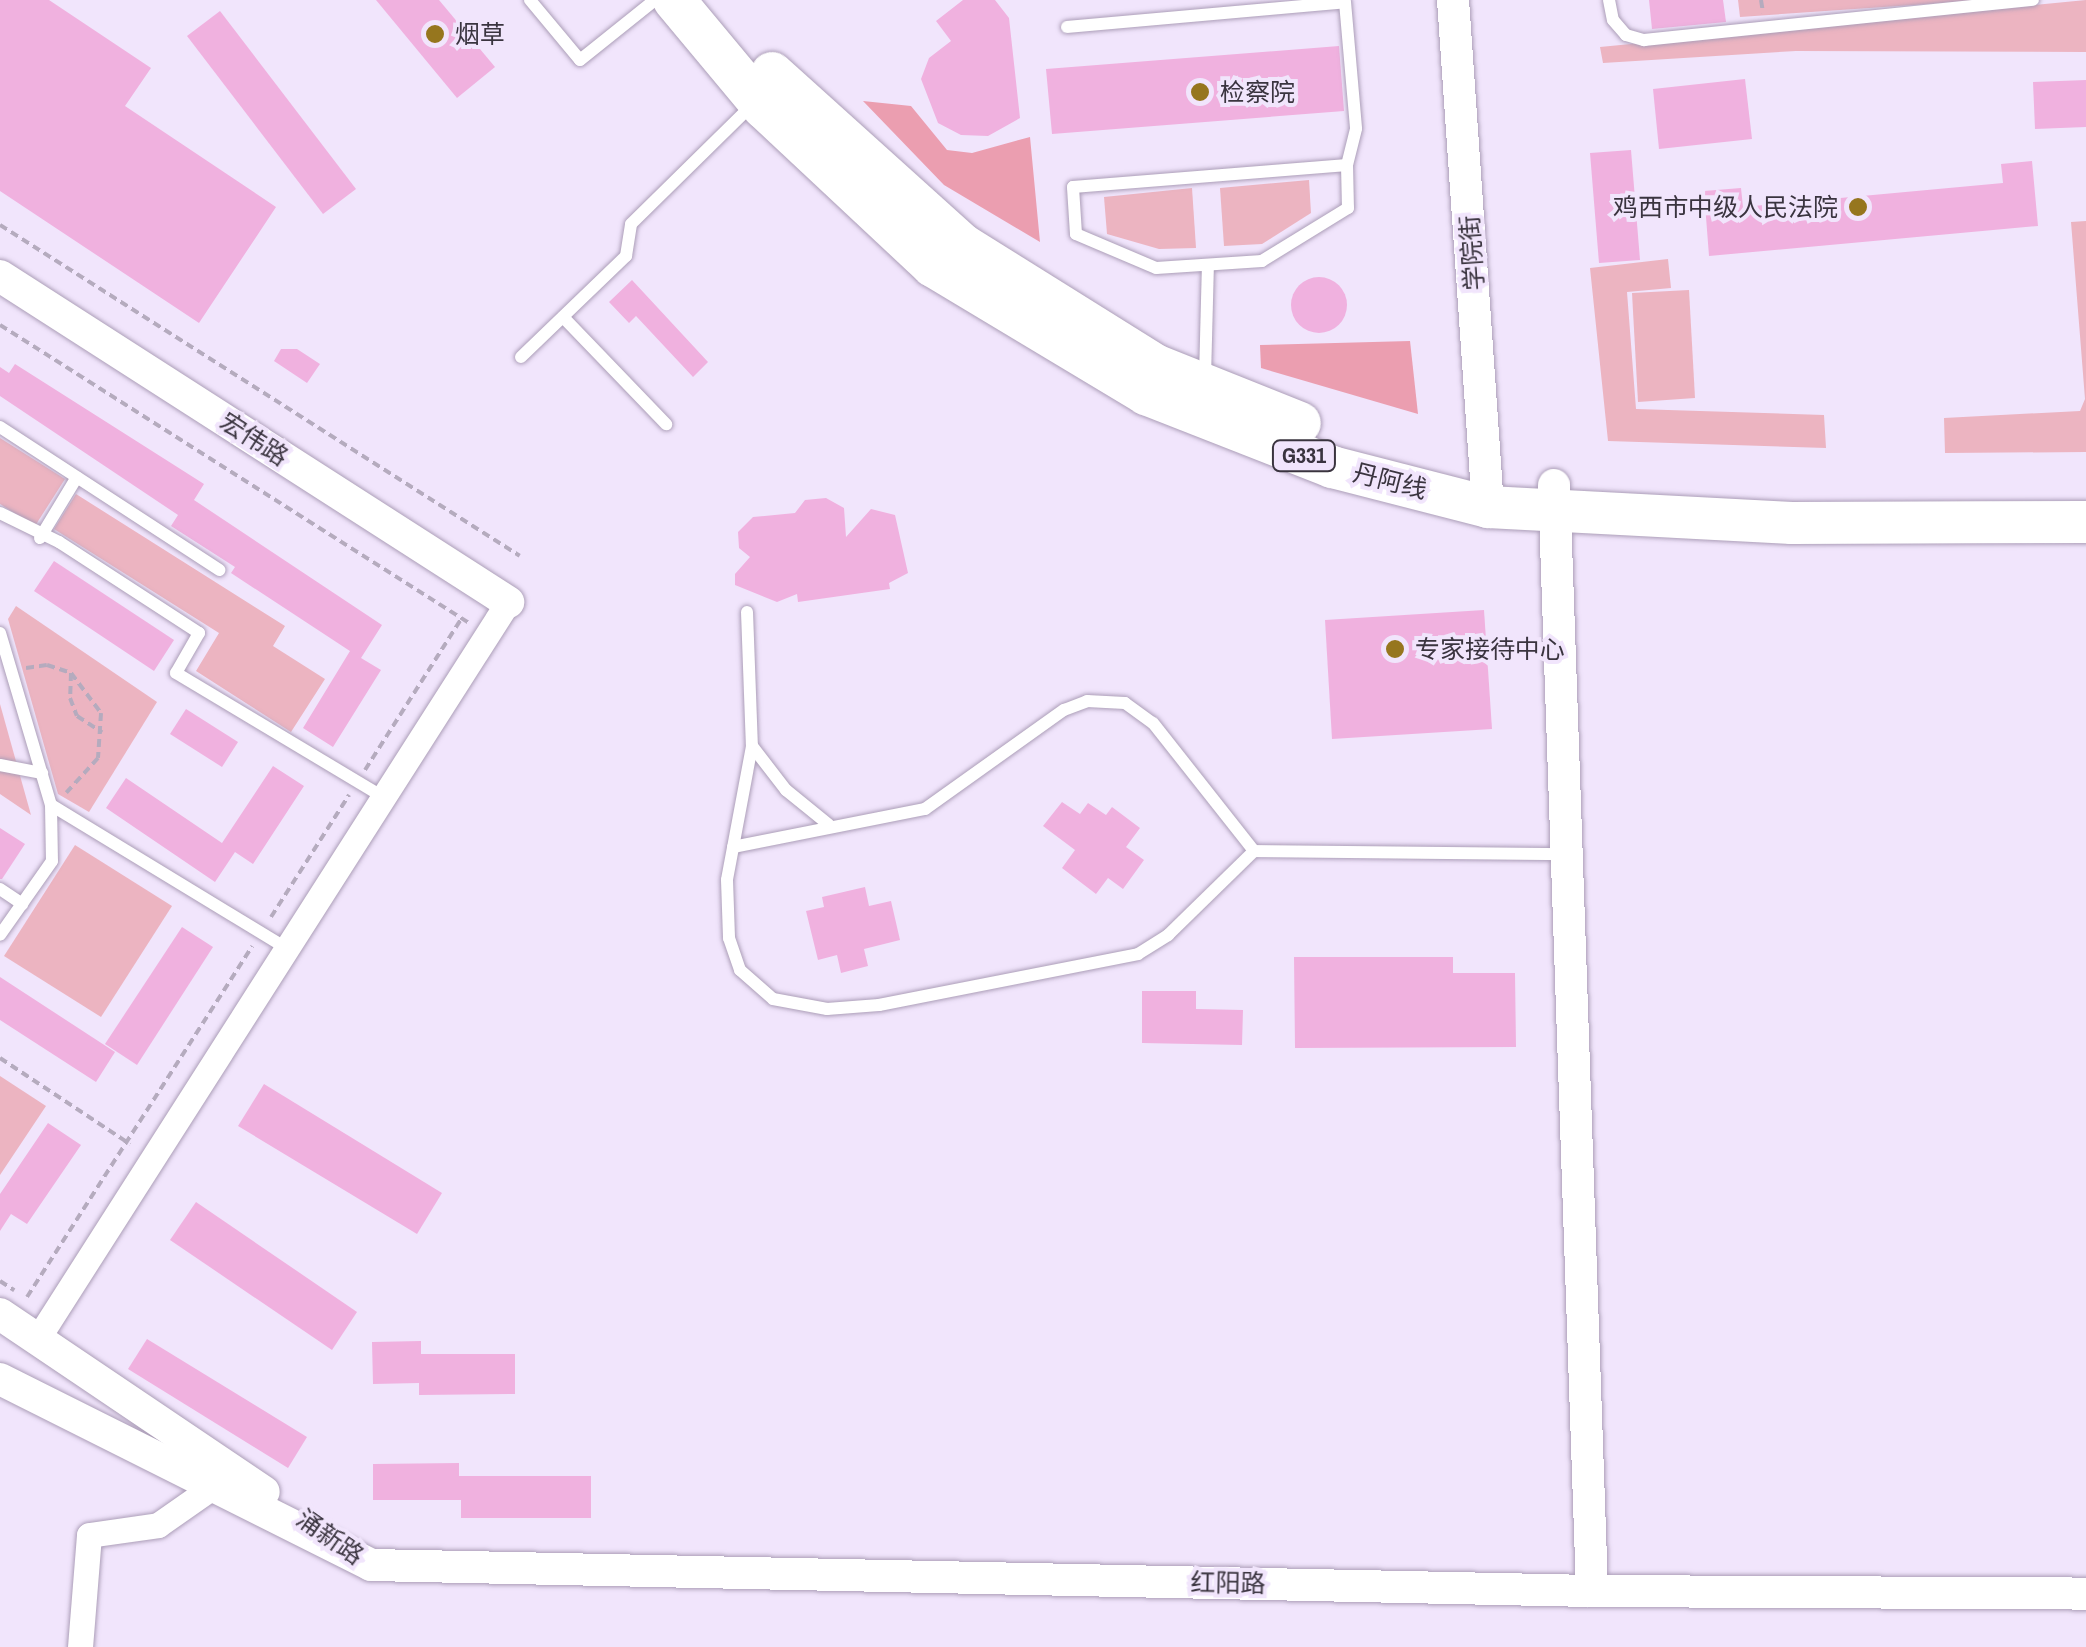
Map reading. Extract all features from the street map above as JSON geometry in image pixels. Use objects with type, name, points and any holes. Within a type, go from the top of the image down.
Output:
[{"type":"highway","name":"丹阿线","points":[[674,0],[757,99],[932,266],[1146,394],[1332,466],[1488,493],[1792,523],[2086,522]]},
{"type":"highway","name":"丹阿线","points":[[710,0],[785,89],[963,245],[1155,365],[1488,493]]},
{"type":"highway","name":"丹阿线","points":[[1554,498],[2086,493]]},
{"type":"street","name":"学院街","points":[[1453,0],[1488,493]]},
{"type":"street","name":"宏伟路","points":[[0,276],[508,602]]},
{"type":"street","points":[[1554,498],[1592,1591]]},
{"type":"street","points":[[38,1338],[508,602]]},
{"type":"street","name":"涌新路","points":[[0,1314],[371,1565]]},
{"type":"street","name":"涌新路","points":[[0,1379],[371,1565]]},
{"type":"street","points":[[80,1647],[89,1535],[158,1525],[214,1486]]},
{"type":"street","name":"红阳路","points":[[371,1565],[1592,1591],[2086,1594]]},
{"type":"lane","points":[[530,0],[580,60],[656,0]]},
{"type":"lane","points":[[1609,0],[1613,20],[1626,35],[1644,40],[2033,0]]},
{"type":"lane","points":[[1067,28],[1213,7],[1345,2],[1356,129],[1347,165],[1348,208],[1262,260],[1156,268],[1076,234],[1073,187],[1347,165]]},
{"type":"lane","points":[[521,357],[626,256],[631,224],[757,99]]},
{"type":"lane","points":[[1204,384],[1208,266]]},
{"type":"lane","points":[[563,317],[666,424]]},
{"type":"lane","points":[[0,427],[219,570]]},
{"type":"lane","points":[[40,538],[77,477]]},
{"type":"lane","points":[[0,513],[40,538],[58,542],[199,633],[176,673],[383,797]]},
{"type":"lane","points":[[747,612],[752,746],[732,847],[729,938],[740,970],[773,999],[827,1009],[1138,954],[1168,934],[1254,851],[1567,854]]},
{"type":"lane","points":[[0,633],[51,805],[52,861],[0,935]]},
{"type":"lane","points":[[732,847],[925,809],[1064,710],[1088,701],[1125,703],[1153,723],[1254,851]]},
{"type":"lane","points":[[752,746],[786,790],[829,826]]},
{"type":"lane","points":[[0,764],[42,773]]},
{"type":"lane","points":[[51,805],[286,948]]},
{"type":"lane","points":[[0,889],[22,904]]},
{"type":"path","points":[[0,226],[520,556]]},
{"type":"path","points":[[0,325],[487,634]]},
{"type":"path","points":[[0,1280],[30,1299],[462,618]]},
{"type":"path","points":[[11,670],[47,665],[72,673],[92,694],[102,732],[91,769],[51,805]]},
{"type":"path","points":[[72,673],[70,698],[77,716],[102,732]]},
{"type":"path","points":[[0,1058],[152,1158]]},
{"type":"shaded area","points":[[1738,0],[1986,0],[1740,17]]},
{"type":"shaded area","points":[[2086,0],[2086,52],[1796,51],[1603,63],[1600,47]]},
{"type":"shaded area","points":[[863,101],[911,106],[947,150],[972,153],[1030,137],[1040,242],[944,185]]},
{"type":"shaded area","points":[[1309,180],[1311,213],[1262,244],[1224,246],[1220,188]]},
{"type":"shaded area","points":[[1192,188],[1196,248],[1159,249],[1107,234],[1104,197]]},
{"type":"shaded area","points":[[2086,221],[2086,452],[1945,453],[1944,418],[2080,411],[2085,399],[2071,222]]},
{"type":"shaded area","points":[[1668,259],[1671,288],[1627,292],[1636,409],[1824,415],[1826,448],[1608,441],[1590,268]]},
{"type":"shaded area","points":[[1689,290],[1695,398],[1638,402],[1632,293]]},
{"type":"shaded area","points":[[1410,341],[1418,414],[1261,368],[1260,345]]},
{"type":"shaded area","points":[[0,438],[65,479],[35,526],[0,504]]},
{"type":"shaded area","points":[[76,494],[285,626],[273,646],[325,679],[291,732],[196,671],[219,633],[54,529]]},
{"type":"shaded area","points":[[16,606],[157,702],[89,812],[58,794],[8,619]]},
{"type":"shaded area","points":[[0,704],[31,815],[0,794]]},
{"type":"shaded area","points":[[75,845],[172,906],[101,1017],[4,956]]},
{"type":"shaded area","points":[[0,1076],[46,1106],[0,1175]]},
{"type":"building","points":[[0,0],[49,0],[151,68],[125,106],[276,207],[199,323],[0,191]]},
{"type":"building","name":"烟草","points":[[376,0],[439,0],[495,67],[457,98]]},
{"type":"building","points":[[963,0],[995,0],[1009,18],[1020,118],[988,136],[961,135],[938,123],[921,79],[929,58],[951,41],[936,21]]},
{"type":"building","points":[[1649,0],[1723,0],[1726,22],[1652,29]]},
{"type":"building","points":[[220,11],[356,189],[323,214],[187,36]]},
{"type":"building","points":[[1339,46],[1344,111],[1052,134],[1046,69]]},
{"type":"building","points":[[1745,79],[1752,139],[1659,149],[1653,89]]},
{"type":"building","points":[[2086,80],[2086,127],[2035,129],[2033,82]]},
{"type":"building","points":[[1631,150],[1640,260],[1599,263],[1590,153]]},
{"type":"building","points":[[2032,161],[2038,226],[1709,256],[1704,191],[1741,188],[1743,207],[2003,183],[2001,164]]},
{"type":"building","points":[[1319,277],[1339,285],[1347,305],[1339,325],[1319,333],[1299,325],[1291,305],[1299,285]]},
{"type":"building","points":[[632,280],[708,362],[693,377],[636,316],[629,323],[609,302]]},
{"type":"building","points":[[281,349],[297,349],[320,364],[307,383],[274,361]]},
{"type":"building","points":[[15,364],[204,484],[194,500],[382,625],[361,658],[381,670],[333,747],[303,728],[350,651],[231,573],[235,567],[171,526],[178,515],[0,396],[0,367],[9,373]]},
{"type":"building","points":[[826,498],[844,508],[846,537],[871,509],[895,515],[908,573],[889,583],[890,589],[798,602],[797,594],[777,602],[735,585],[735,574],[750,557],[739,548],[738,532],[753,517],[795,513],[805,500]]},
{"type":"building","points":[[54,561],[174,640],[154,671],[34,591]]},
{"type":"building","points":[[1484,610],[1492,729],[1332,739],[1325,620]]},
{"type":"building","points":[[186,709],[238,742],[222,767],[170,734]]},
{"type":"building","points":[[273,766],[304,786],[253,864],[235,852],[215,882],[106,808],[126,778],[222,843]]},
{"type":"building","points":[[1062,802],[1080,814],[1088,803],[1106,815],[1112,807],[1140,828],[1126,847],[1144,860],[1123,889],[1108,878],[1096,894],[1062,868],[1075,850],[1043,826]]},
{"type":"building","points":[[0,828],[25,844],[2,879],[0,879]]},
{"type":"building","points":[[865,887],[869,906],[891,901],[900,940],[864,949],[868,966],[841,973],[837,955],[818,960],[806,911],[824,907],[822,897]]},
{"type":"building","points":[[182,927],[213,947],[137,1065],[105,1044]]},
{"type":"building","points":[[1294,957],[1453,957],[1453,973],[1515,973],[1516,1047],[1295,1048]]},
{"type":"building","points":[[0,977],[115,1052],[96,1082],[0,1020]]},
{"type":"building","points":[[1142,991],[1196,991],[1196,1009],[1243,1010],[1242,1045],[1142,1043]]},
{"type":"building","points":[[264,1084],[442,1193],[417,1234],[238,1126]]},
{"type":"building","points":[[48,1123],[81,1145],[27,1224],[11,1214],[0,1231],[0,1194]]},
{"type":"building","points":[[196,1202],[357,1312],[332,1350],[170,1240]]},
{"type":"building","points":[[147,1339],[307,1437],[288,1468],[128,1369]]},
{"type":"building","points":[[421,1341],[421,1354],[515,1354],[515,1394],[419,1395],[419,1383],[373,1384],[372,1342]]},
{"type":"building","points":[[459,1463],[459,1476],[591,1476],[591,1518],[461,1518],[461,1500],[373,1500],[373,1464]]},
{"type":"place","name":"烟草","points":[[435,34]]},
{"type":"place","name":"检察院","points":[[1200,92]]},
{"type":"place","name":"鸡西市中级人民法院","points":[[1858,207]]},
{"type":"place","name":"专家接待中心","points":[[1395,649]]}]
